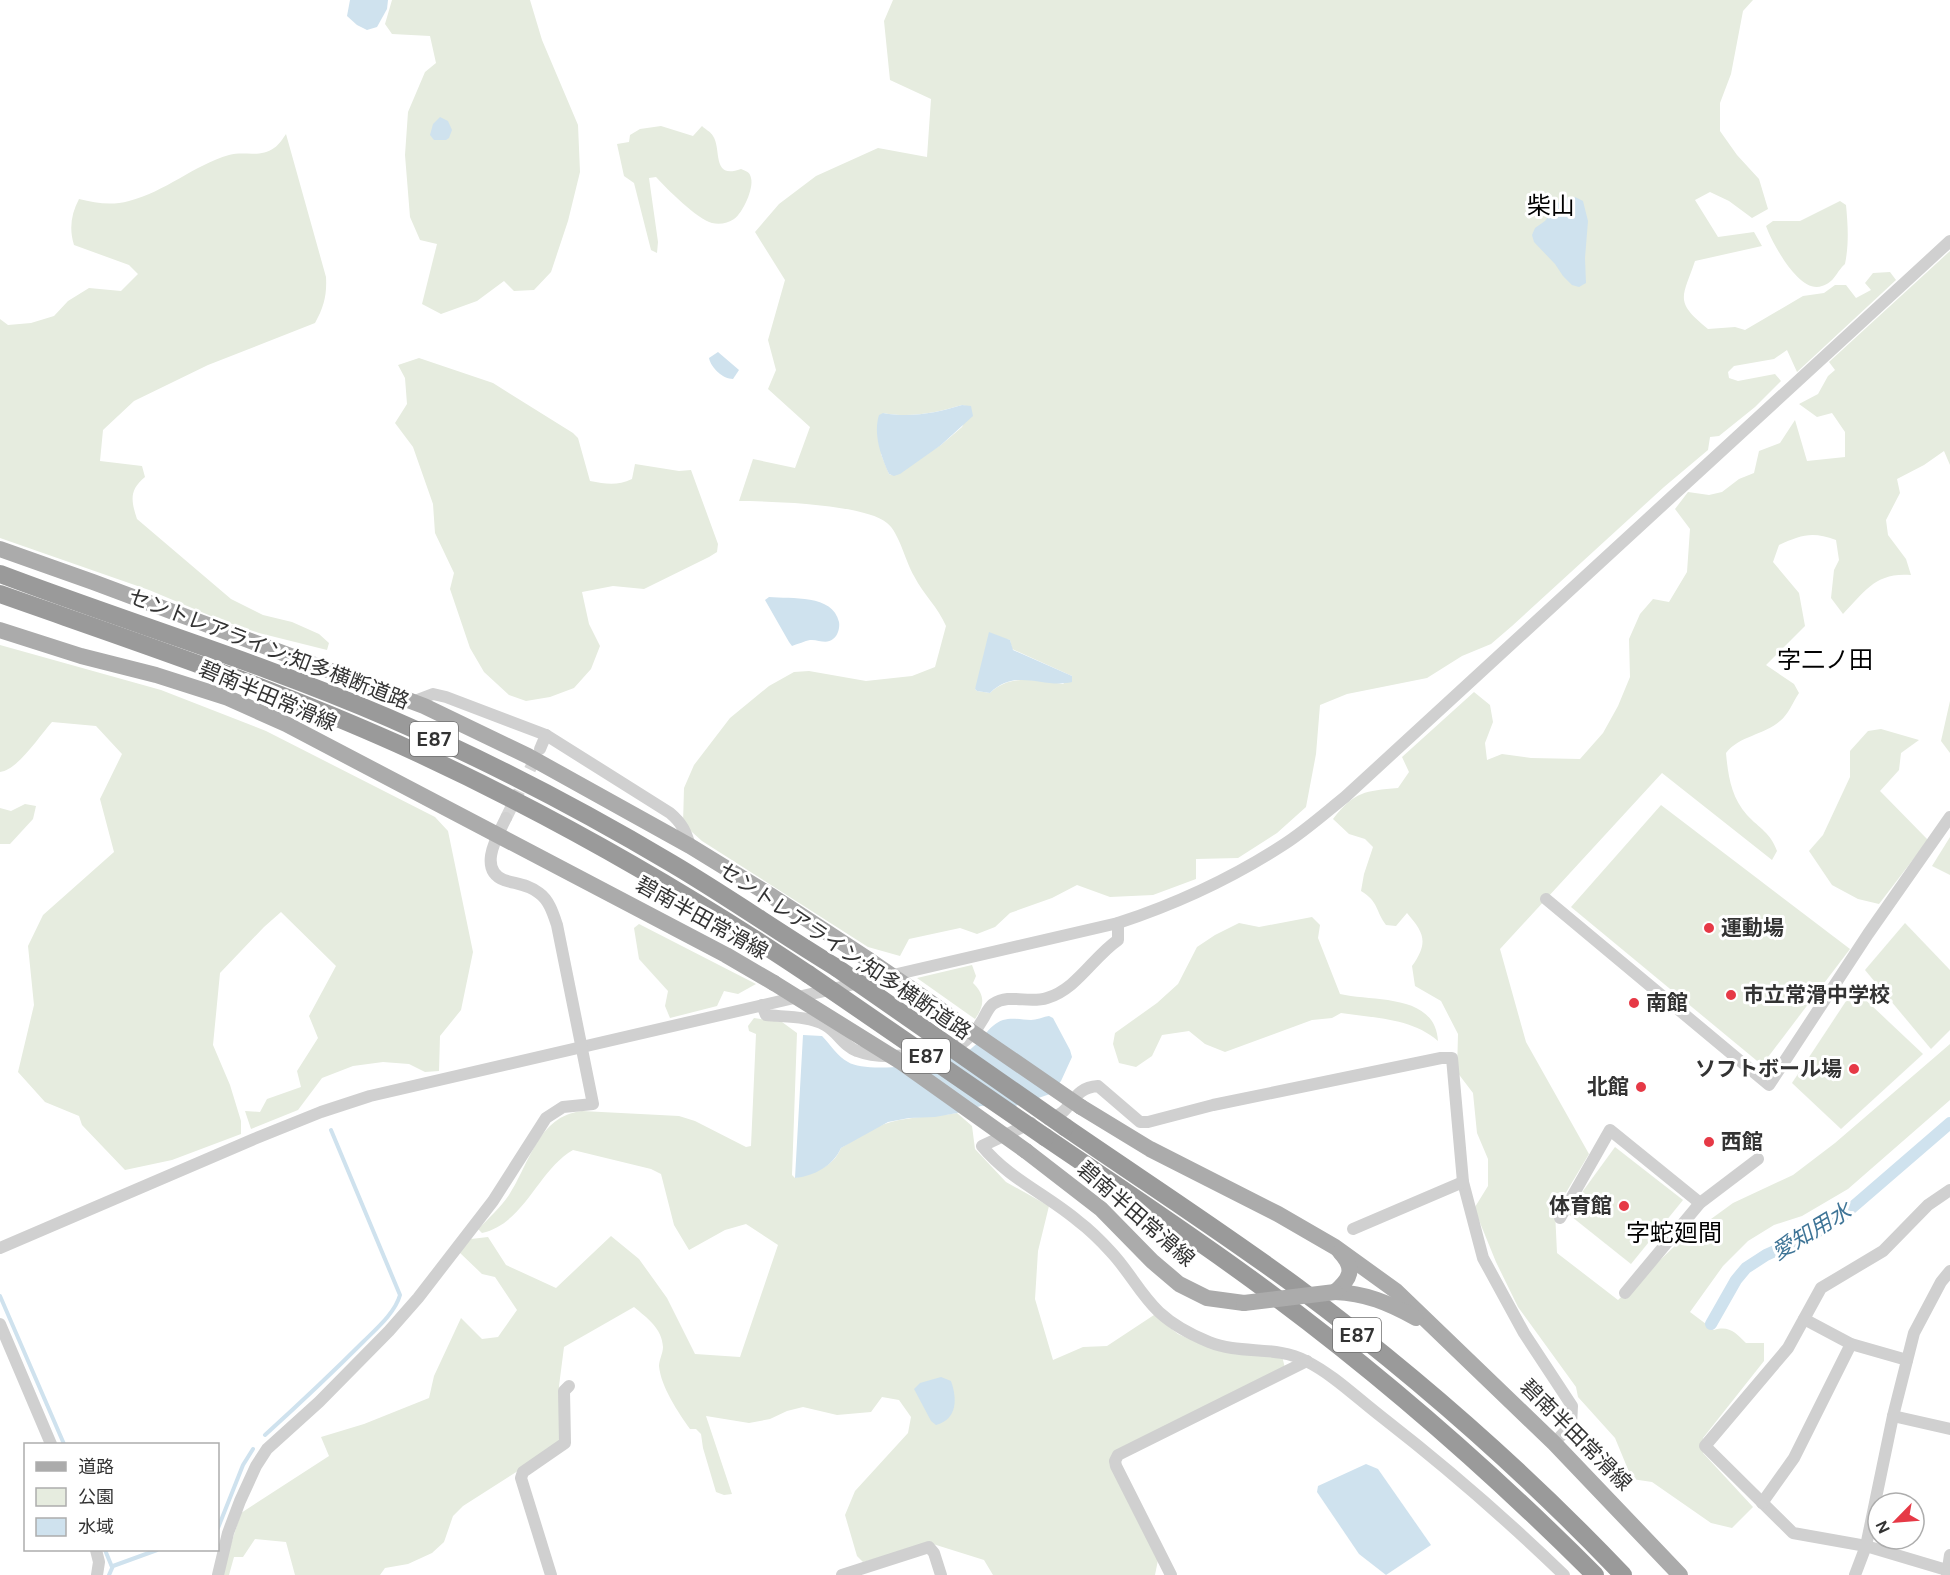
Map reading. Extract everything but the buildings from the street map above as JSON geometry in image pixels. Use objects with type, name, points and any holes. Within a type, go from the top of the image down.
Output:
[{"type":"highway","name":"セントレアライン;知多横断道路","points":[[0,574],[277,674],[388,718],[535,788],[672,863],[837,968],[1297,1287],[1402,1371],[1508,1462],[1623,1575]]},
{"type":"highway","name":"セントレアライン;知多横断道路","points":[[0,594],[289,699],[396,744],[542,814],[630,862],[720,916],[808,974],[1250,1279],[1444,1432],[1595,1575]]},
{"type":"main road","name":"碧南半田常滑線","points":[[0,549],[412,702],[528,756],[690,846],[869,960],[1081,1107],[1150,1149],[1278,1214],[1335,1247],[1396,1291],[1554,1443],[1680,1575]]},
{"type":"main road","name":"碧南半田常滑線","points":[[0,630],[81,657],[156,675],[228,698],[286,723],[726,955],[901,1062],[1026,1150],[1101,1209],[1152,1261],[1179,1284],[1207,1298],[1244,1303],[1335,1292],[1364,1295],[1389,1303],[1437,1330]]},
{"type":"main road","name":"碧南半田常滑線","points":[[1335,1247],[1347,1261],[1350,1269],[1349,1277],[1335,1292]]},
{"type":"street","points":[[0,1248],[321,1112],[370,1096],[1118,923],[1203,890],[1284,844],[1345,798],[1950,241]]},
{"type":"street","points":[[412,702],[433,694],[446,697],[546,735],[670,813],[681,822],[690,846]]},
{"type":"street","points":[[540,749],[546,735]]},
{"type":"street","points":[[1546,899],[1769,1085],[1868,934],[1950,817]]},
{"type":"street","points":[[218,1575],[228,1533],[240,1501],[256,1466],[267,1449],[389,1331],[418,1298],[493,1201],[546,1118],[562,1107],[593,1104],[557,925],[551,907],[539,893],[495,874],[490,861],[490,855],[506,818]]},
{"type":"street","points":[[762,1005],[766,1015],[811,1020],[825,1025],[846,1046],[871,1055],[895,1056],[958,1046],[965,1042],[982,1022],[990,1006],[1005,998],[1046,998],[1072,983],[1118,940],[1118,923]]},
{"type":"street","points":[[1554,1443],[1571,1425],[1572,1406],[1524,1333],[1483,1258],[1463,1182],[1452,1058],[1445,1057],[1213,1105],[1148,1122],[1140,1122],[1098,1086],[1090,1087],[1079,1092],[1064,1112],[1057,1117],[1034,1122],[982,1146],[993,1159],[1020,1181],[1078,1220],[1112,1252],[1160,1313],[1181,1329],[1211,1343],[1248,1350],[1282,1351],[1307,1361],[1438,1461],[1564,1575]]},
{"type":"street","points":[[1560,1218],[1610,1130],[1700,1203]]},
{"type":"street","points":[[1625,1293],[1700,1203],[1758,1159]]},
{"type":"street","points":[[1353,1229],[1463,1182]]},
{"type":"street","points":[[1855,1575],[1866,1546],[1793,1533],[1705,1446],[1788,1348],[1821,1288],[1883,1251],[1928,1205],[1950,1190]]},
{"type":"street","points":[[1877,1491],[1914,1333],[1941,1282],[1950,1271]]},
{"type":"street","points":[[1804,1319],[1851,1344],[1907,1360]]},
{"type":"street","points":[[0,1324],[51,1443]]},
{"type":"street","points":[[1762,1503],[1794,1458],[1851,1344]]},
{"type":"street","points":[[1171,1575],[1116,1466],[1115,1461],[1118,1455],[1307,1361]]},
{"type":"street","points":[[551,1575],[521,1479],[523,1472],[565,1443],[564,1391],[568,1386]]},
{"type":"street","points":[[1893,1416],[1950,1429]]},
{"type":"street","points":[[842,1575],[929,1547],[934,1553],[941,1575]]},
{"type":"street","points":[[96,1551],[99,1562],[97,1575]]},
{"type":"street","points":[[1882,1551],[1948,1572],[1950,1555]]},
{"type":"green space","points":[[392,0],[530,0],[542,40],[578,125],[580,172],[568,221],[551,272],[534,290],[514,291],[504,281],[477,301],[441,314],[422,304],[437,244],[420,240],[410,217],[405,155],[408,112],[425,72],[436,63],[430,36],[392,34],[385,24]]},
{"type":"green space","points":[[893,0],[1753,0],[1743,11],[1731,74],[1720,103],[1720,131],[1737,155],[1759,179],[1768,209],[1752,218],[1729,201],[1710,192],[1695,200],[1718,237],[1754,232],[1762,246],[1695,261],[1685,291],[1685,305],[1708,329],[1735,327],[1745,330],[1803,296],[1824,293],[1835,285],[1846,285],[1856,298],[1871,290],[1865,283],[1873,273],[1890,272],[1896,280],[1797,372],[1787,350],[1774,359],[1734,366],[1728,372],[1729,378],[1738,381],[1775,374],[1781,381],[1755,407],[1719,436],[1710,437],[1708,450],[1491,644],[1462,656],[1427,678],[1347,694],[1320,705],[1316,754],[1306,807],[1277,833],[1238,858],[1196,859],[1196,879],[1153,895],[1110,897],[1077,885],[1052,898],[1010,913],[995,927],[977,934],[960,928],[909,939],[900,956],[868,947],[702,841],[683,824],[684,788],[694,765],[730,718],[769,686],[794,672],[809,671],[866,681],[912,676],[935,667],[946,626],[918,583],[899,540],[887,523],[876,517],[839,508],[794,503],[739,501],[753,459],[795,468],[810,427],[768,389],[776,370],[768,340],[785,280],[755,232],[779,204],[816,176],[878,148],[927,157],[931,99],[890,80],[884,21]],"holes":[[[962,405],[971,407],[962,427],[941,445],[891,475],[889,474],[881,454],[883,413],[923,414]],[[1006,639],[1010,640],[1012,649],[1072,676],[1063,684],[1025,680],[1006,683],[990,693],[977,691],[975,689]]]},
{"type":"green space","points":[[661,126],[693,136],[702,126],[716,142],[721,167],[725,170],[746,171],[750,174],[752,182],[747,200],[737,216],[729,222],[718,224],[706,221],[699,216],[656,177],[649,178],[658,242],[657,253],[651,250],[634,183],[624,176],[617,144],[629,142],[630,135],[640,129]]},
{"type":"green space","points":[[286,134],[326,277],[324,301],[315,323],[208,365],[134,401],[103,430],[100,461],[142,466],[145,477],[136,487],[133,496],[133,507],[137,519],[231,599],[263,615],[292,622],[319,634],[329,643],[327,650],[259,633],[223,621],[149,590],[0,538],[0,319],[8,325],[31,323],[54,316],[68,301],[89,288],[121,291],[138,274],[129,265],[74,245],[72,222],[79,199],[116,203],[142,197],[216,159],[235,154],[258,154],[269,151],[278,145]]},
{"type":"green space","points":[[1840,201],[1846,205],[1847,213],[1848,242],[1845,264],[1830,282],[1814,287],[1805,283],[1788,266],[1766,226],[1773,221],[1800,221]]},
{"type":"green space","points":[[1950,251],[1950,465],[1944,451],[1897,479],[1900,493],[1886,520],[1888,535],[1906,559],[1911,575],[1899,575],[1880,580],[1865,591],[1843,614],[1831,598],[1834,570],[1839,560],[1836,540],[1813,535],[1794,539],[1779,545],[1773,562],[1799,593],[1805,626],[1766,665],[1794,684],[1799,693],[1788,712],[1774,726],[1745,739],[1731,747],[1726,753],[1729,778],[1737,801],[1747,815],[1768,835],[1774,845],[1777,851],[1772,860],[1662,773],[1500,949],[1526,1042],[1589,1154],[1555,1211],[1557,1253],[1618,1300],[1678,1243],[1733,1203],[1793,1175],[1835,1143],[1950,1044],[1950,1100],[1848,1189],[1802,1216],[1774,1225],[1748,1241],[1723,1266],[1690,1312],[1714,1330],[1728,1329],[1746,1343],[1764,1343],[1764,1361],[1703,1438],[1703,1453],[1753,1507],[1732,1528],[1711,1523],[1652,1482],[1632,1479],[1615,1438],[1578,1397],[1576,1387],[1518,1307],[1476,1213],[1475,1207],[1488,1186],[1488,1159],[1477,1133],[1473,1093],[1457,1072],[1458,1034],[1441,1001],[1415,986],[1412,966],[1421,950],[1421,932],[1407,913],[1396,926],[1386,925],[1374,903],[1361,891],[1373,847],[1365,839],[1349,834],[1333,819],[1348,803],[1361,794],[1398,788],[1409,772],[1402,757],[1474,692],[1490,705],[1493,722],[1485,743],[1487,760],[1502,754],[1531,758],[1580,759],[1603,733],[1630,677],[1629,639],[1640,614],[1653,599],[1669,602],[1687,572],[1690,529],[1675,509],[1688,492],[1709,495],[1722,492],[1739,479],[1754,473],[1759,451],[1780,443],[1795,420],[1807,461],[1845,457],[1845,432],[1832,413],[1817,417],[1799,404],[1818,394],[1828,376],[1835,370],[1829,362]]},
{"type":"green space","points":[[419,358],[493,383],[573,433],[578,438],[590,481],[611,484],[627,481],[632,479],[635,464],[679,471],[691,470],[718,544],[717,552],[644,589],[613,586],[582,592],[589,624],[600,646],[591,669],[574,688],[550,697],[526,701],[509,695],[484,672],[470,648],[450,589],[454,573],[435,533],[433,504],[413,447],[395,423],[407,404],[405,378],[398,365]]},
{"type":"green space","points":[[0,645],[161,690],[266,731],[435,817],[448,831],[473,952],[461,1010],[440,1036],[439,1071],[425,1072],[409,1064],[383,1062],[353,1066],[322,1078],[298,1110],[251,1129],[245,1111],[260,1112],[267,1099],[301,1087],[297,1071],[318,1038],[309,1016],[336,966],[281,912],[220,973],[213,1045],[230,1085],[241,1121],[241,1134],[172,1160],[125,1170],[82,1125],[79,1116],[45,1102],[18,1072],[34,1005],[28,946],[43,915],[114,852],[100,799],[122,754],[96,726],[52,722],[21,759],[7,770],[0,772]]},
{"type":"green space","points":[[1950,701],[1950,753],[1941,741]]},
{"type":"green space","points":[[1881,729],[1919,740],[1901,753],[1899,770],[1880,791],[1928,840],[1879,904],[1858,899],[1832,885],[1809,851],[1823,835],[1850,777],[1850,751],[1868,731]]},
{"type":"green space","points":[[25,804],[36,806],[33,819],[10,844],[0,844],[0,808],[11,811]]},
{"type":"green space","name":"運動場","points":[[1661,805],[1850,949],[1762,1065],[1571,907]]},
{"type":"green space","points":[[1950,837],[1950,875],[1932,866]]},
{"type":"green space","points":[[1312,917],[1320,925],[1318,938],[1340,994],[1401,1002],[1415,1007],[1426,1015],[1434,1026],[1438,1041],[1428,1033],[1405,1023],[1341,1013],[1332,1018],[1312,1020],[1225,1052],[1205,1044],[1189,1031],[1162,1035],[1152,1056],[1136,1067],[1119,1063],[1113,1044],[1115,1033],[1157,1003],[1178,984],[1197,947],[1239,923],[1259,927]]},
{"type":"green space","points":[[1905,923],[1950,970],[1950,1030],[1931,1049],[1865,970]]},
{"type":"green space","points":[[639,924],[756,984],[738,994],[724,991],[717,1006],[670,1018],[665,1006],[668,991],[639,959],[634,928]]},
{"type":"green space","points":[[972,965],[976,976],[973,983],[982,996],[981,1009],[975,1019],[917,978]]},
{"type":"green space","name":"ソフトボール場","points":[[1854,989],[1923,1054],[1841,1129],[1792,1083]]},
{"type":"green space","points":[[754,1018],[782,1022],[797,1033],[792,1175],[795,1178],[828,1165],[838,1155],[841,1148],[878,1126],[908,1119],[957,1113],[972,1126],[975,1149],[1006,1182],[1049,1206],[1038,1251],[1035,1299],[1053,1360],[1083,1347],[1107,1346],[1154,1315],[1178,1334],[1210,1348],[1282,1356],[1285,1368],[1113,1457],[1158,1560],[1155,1575],[993,1575],[984,1560],[933,1544],[863,1562],[857,1556],[845,1515],[855,1491],[908,1433],[911,1417],[899,1400],[882,1397],[871,1412],[837,1415],[803,1407],[770,1419],[749,1423],[706,1416],[732,1494],[724,1495],[716,1492],[701,1434],[696,1429],[690,1429],[675,1407],[660,1374],[659,1366],[663,1347],[660,1334],[653,1324],[634,1307],[564,1347],[559,1386],[563,1431],[557,1446],[463,1506],[453,1516],[444,1542],[432,1553],[408,1564],[385,1568],[380,1575],[295,1575],[286,1542],[255,1539],[243,1557],[234,1557],[229,1575],[221,1575],[241,1513],[329,1456],[321,1437],[364,1424],[429,1398],[434,1376],[461,1318],[482,1339],[498,1337],[517,1310],[495,1277],[482,1274],[459,1252],[471,1239],[488,1237],[506,1265],[556,1288],[611,1236],[639,1259],[667,1298],[695,1354],[740,1357],[778,1245],[746,1224],[725,1230],[689,1250],[674,1225],[661,1174],[651,1169],[573,1150],[550,1170],[509,1219],[482,1233],[478,1229],[509,1195],[545,1131],[567,1115],[582,1111],[679,1116],[695,1121],[746,1147],[751,1146],[756,1034],[749,1031],[748,1026]]},
{"type":"green space","name":"体育館","points":[[1615,1147],[1683,1200],[1631,1264],[1567,1213]]},
{"type":"water","points":[[350,0],[388,0],[387,9],[377,27],[367,30],[347,16]]},
{"type":"water","points":[[440,117],[448,121],[452,130],[446,140],[434,140],[430,135],[433,124]]},
{"type":"water","points":[[1575,197],[1583,201],[1588,221],[1585,258],[1586,283],[1579,287],[1572,285],[1563,276],[1534,242],[1532,235],[1535,228],[1545,221],[1559,202]]},
{"type":"water","points":[[718,352],[739,370],[733,379],[722,375],[712,366],[709,358]]},
{"type":"water","points":[[962,405],[971,406],[973,416],[941,445],[900,474],[894,476],[889,474],[877,437],[879,415],[883,413],[923,414]]},
{"type":"water","points":[[769,597],[799,598],[820,602],[829,607],[839,622],[836,636],[828,642],[810,640],[792,646],[765,600]]},
{"type":"water","points":[[989,632],[1010,640],[1013,650],[1072,676],[1072,682],[1051,683],[1020,680],[1000,685],[990,693],[977,691],[975,689]]},
{"type":"water","points":[[1049,1016],[1053,1018],[1072,1057],[1061,1081],[1050,1094],[1012,1107],[981,1106],[935,1117],[888,1122],[841,1148],[833,1160],[822,1169],[795,1178],[803,1035],[822,1036],[844,1060],[858,1066],[909,1066],[959,1055],[974,1047],[993,1026],[1003,1020],[1033,1020]]},
{"type":"water","points":[[941,1377],[951,1381],[955,1401],[952,1413],[936,1425],[931,1421],[914,1389],[920,1383]]},
{"type":"water","points":[[1366,1464],[1378,1469],[1431,1545],[1386,1575],[1359,1554],[1317,1492],[1318,1486]]},
{"type":"waterway","name":"愛知用水","points":[[1711,1324],[1736,1280],[1746,1268],[1766,1255],[1815,1233],[1840,1218],[1950,1123]]},
{"type":"waterway","points":[[265,1435],[379,1326],[390,1314],[400,1295],[331,1130]]},
{"type":"waterway","points":[[0,1296],[64,1443]]},
{"type":"waterway","points":[[219,1525],[243,1465],[253,1449]]},
{"type":"waterway","points":[[105,1551],[112,1567]]},
{"type":"waterway","points":[[109,1575],[113,1566],[154,1551]]},
{"type":"tunnel","points":[[506,818],[537,755]]},
{"type":"place","name":"運動場","points":[[1709,928]]},
{"type":"place","name":"市立常滑中学校","points":[[1731,995]]},
{"type":"place","name":"南館","points":[[1634,1003]]},
{"type":"place","name":"ソフトボール場","points":[[1854,1069]]},
{"type":"place","name":"北館","points":[[1641,1087]]},
{"type":"place","name":"西館","points":[[1709,1142]]},
{"type":"place","name":"体育館","points":[[1624,1206]]},
{"type":"district","name":"柴山","points":[[1551,206]]},
{"type":"district","name":"字二ノ田","points":[[1825,660]]},
{"type":"district","name":"字蛇廻間","points":[[1674,1233]]}]
